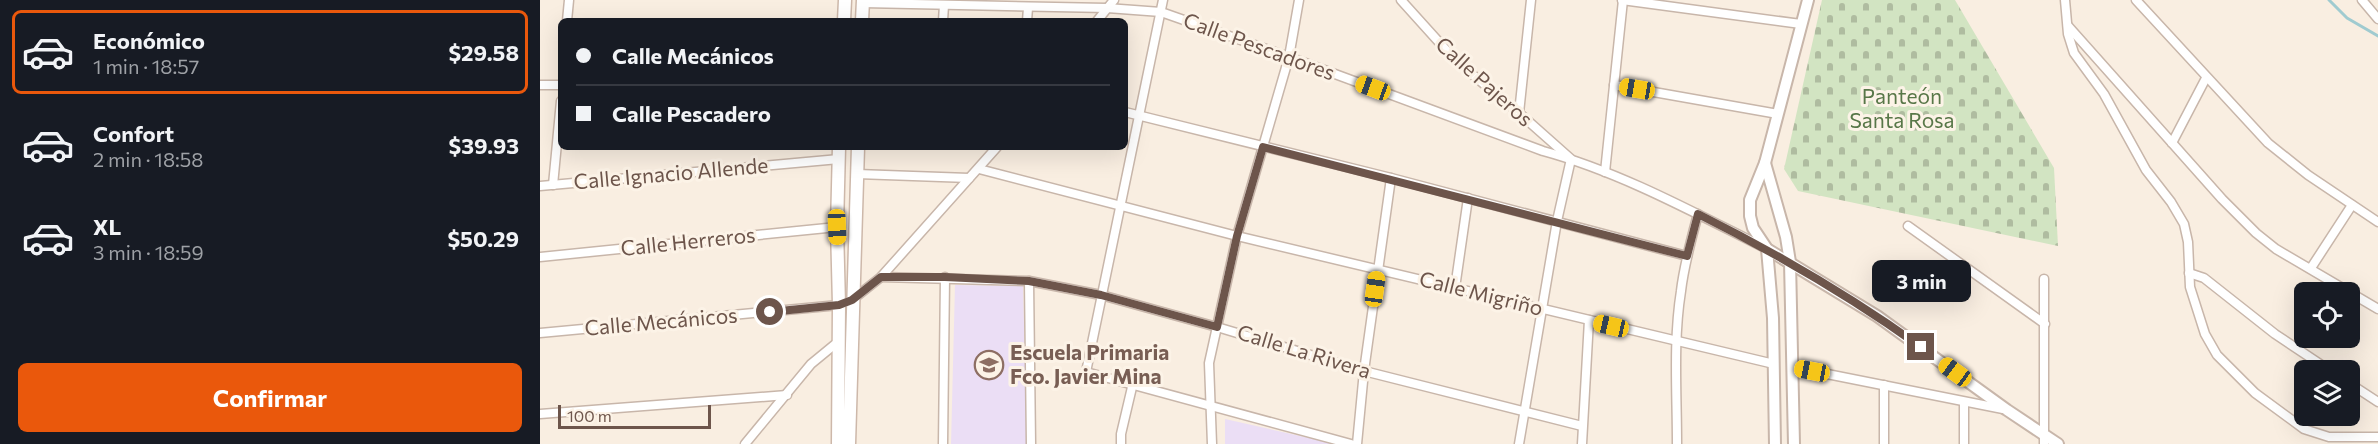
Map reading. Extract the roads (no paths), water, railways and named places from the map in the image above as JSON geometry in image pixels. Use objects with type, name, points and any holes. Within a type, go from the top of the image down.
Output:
[{"type":"main road","points":[[844,0],[844,18]]},
{"type":"main road","points":[[862,18],[863,2]]},
{"type":"main road","points":[[849,444],[858,150]]},
{"type":"main road","points":[[838,444],[839,153]]},
{"type":"street","points":[[567,18],[569,0]]},
{"type":"street","points":[[1099,18],[1114,0]]},
{"type":"street","points":[[1163,0],[1086,372],[1352,444]]},
{"type":"street","points":[[1212,444],[1209,369],[1217,327],[1237,236],[1289,57],[1299,0]]},
{"type":"street","name":"Calle Pajeros","points":[[1401,0],[1456,61],[1571,159]]},
{"type":"street","points":[[1519,113],[1531,0]]},
{"type":"street","points":[[1605,172],[1623,0],[1801,24]]},
{"type":"street","points":[[1808,0],[1765,163],[1753,191],[1750,216],[1753,228],[1767,249],[1877,316],[2044,439],[2058,444]]},
{"type":"street","points":[[2065,0],[2067,26],[2074,53],[2104,94],[2142,163],[2184,224],[2194,302],[2205,334],[2217,355],[2254,393],[2312,433],[2329,437],[2378,437]]},
{"type":"street","points":[[2136,0],[2206,78],[2268,142],[2308,175],[2378,222]]},
{"type":"street","points":[[2362,0],[2378,19]]},
{"type":"street","name":"Calle Pescadores","points":[[863,2],[1028,8],[1107,8],[1161,12],[1605,172],[1698,214],[1767,249]]},
{"type":"street","points":[[943,18],[944,5]]},
{"type":"street","points":[[1027,18],[1028,8]]},
{"type":"street","points":[[2067,26],[2256,233],[2276,249],[2378,309]]},
{"type":"street","points":[[2172,143],[2206,78]]},
{"type":"street","points":[[540,85],[558,84]]},
{"type":"street","points":[[1614,85],[1778,114]]},
{"type":"street","points":[[1128,113],[1391,178],[1687,256]]},
{"type":"street","points":[[553,185],[558,132]]},
{"type":"street","name":"Calle Mecánicos","points":[[540,333],[839,305],[852,300],[881,277],[995,150]]},
{"type":"street","name":"Calle Ignacio Allende","points":[[540,186],[839,153]]},
{"type":"street","points":[[1519,444],[1541,308],[1571,159]]},
{"type":"street","points":[[1765,163],[1786,237],[1790,262],[1794,444]]},
{"type":"street","name":"Calle Migriño","points":[[979,169],[1237,236],[1774,364]]},
{"type":"street","points":[[857,174],[969,178]]},
{"type":"street","points":[[1358,444],[1364,371],[1391,178]]},
{"type":"street","points":[[1455,288],[1468,198]]},
{"type":"street","points":[[2311,268],[2352,205]]},
{"type":"street","points":[[1677,444],[1676,341],[1680,292],[1698,214]]},
{"type":"street","points":[[1908,226],[2045,324]]},
{"type":"street","name":"Calle Herreros","points":[[540,257],[837,227]]},
{"type":"street","points":[[1767,249],[1772,298],[1775,444]]},
{"type":"street","points":[[2189,273],[2204,278],[2275,334],[2314,360]]},
{"type":"street","name":"Calle La Rivera","points":[[881,277],[1029,281],[1101,295],[1364,371],[1582,426]]},
{"type":"street","points":[[943,444],[945,277]]},
{"type":"street","points":[[2044,279],[2044,439]]},
{"type":"street","points":[[1029,281],[1030,444]]},
{"type":"street","points":[[1582,444],[1589,320]]},
{"type":"street","points":[[745,444],[811,364],[839,341]]},
{"type":"street","points":[[1792,367],[2007,410]]},
{"type":"street","points":[[1121,444],[1121,434],[1133,383]]},
{"type":"street","points":[[1884,385],[1884,444]]},
{"type":"street","points":[[2360,390],[2378,402]]},
{"type":"street","points":[[540,414],[787,395]]},
{"type":"street","points":[[1964,402],[1964,444]]},
{"type":"waterway","points":[[2329,0],[2347,18],[2378,36]]},
{"type":"place","name":"Escuela Primaria Fco. Javier Mina","points":[[989,365]]},
{"type":"park label","name":"Panteón Santa Rosa","points":[[1902,109]]}]
